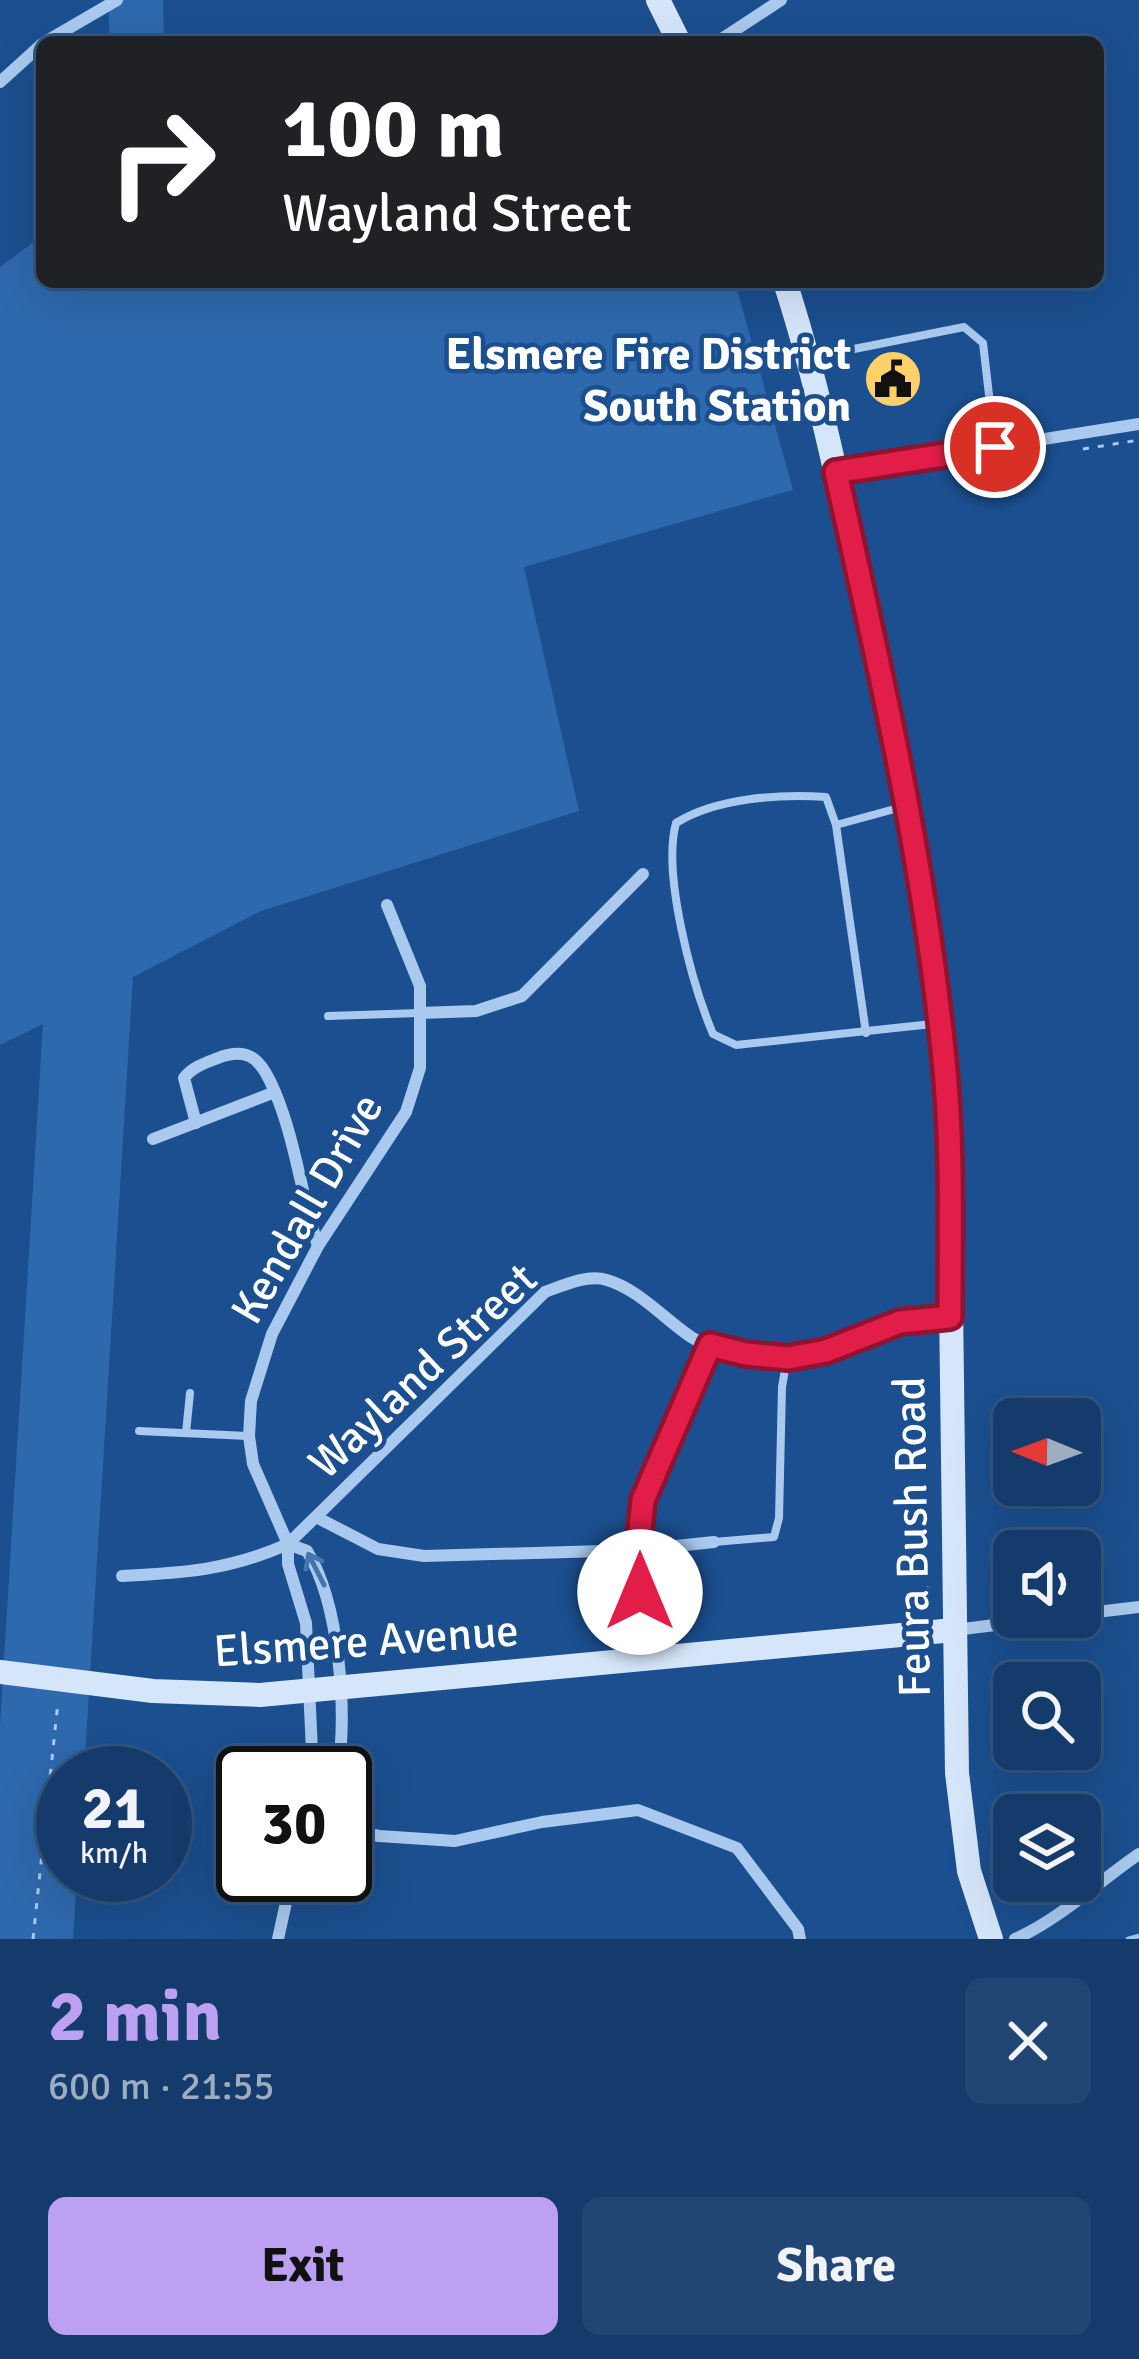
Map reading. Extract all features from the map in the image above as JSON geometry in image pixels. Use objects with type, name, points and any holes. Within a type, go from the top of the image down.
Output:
[{"type":"main road","points":[[658,0],[676,36]]},
{"type":"main road","name":"Feura Bush Road","points":[[787,288],[836,472],[909,805],[940,1023],[949,1146],[957,1773],[970,1871],[991,1939]]},
{"type":"main road","name":"Elsmere Avenue","points":[[0,1672],[223,1696],[339,1690],[954,1630]]},
{"type":"street","points":[[56,36],[117,0]]},
{"type":"street","points":[[726,36],[782,0]]},
{"type":"street","points":[[0,82],[36,50]]},
{"type":"street","points":[[836,472],[1139,424]]},
{"type":"street","points":[[420,1013],[476,1011],[521,996],[644,874]]},
{"type":"street","name":"Kendall Drive","points":[[312,1746],[307,1623],[288,1564],[288,1544],[265,1498],[249,1436],[250,1401],[257,1371],[318,1246],[406,1112],[420,1068],[420,986],[387,904]]},
{"type":"street","points":[[196,1123],[184,1078],[192,1069],[224,1055],[255,1056],[291,1133],[318,1246]]},
{"type":"street","points":[[153,1139],[275,1092]]},
{"type":"street","name":"Wayland Street","points":[[288,1544],[545,1292],[576,1280],[605,1279],[637,1296],[696,1341],[746,1354],[788,1358],[826,1351],[900,1322],[950,1317]]},
{"type":"street","points":[[643,1661],[638,1550],[643,1500],[710,1345]]},
{"type":"street","points":[[316,1517],[378,1549],[424,1556],[638,1550],[714,1542]]},
{"type":"street","points":[[122,1576],[210,1571],[288,1544]]},
{"type":"street","name":"Kendall Drive","points":[[288,1544],[307,1551],[330,1600],[339,1690],[338,1746]]},
{"type":"street","points":[[1101,1612],[1139,1607]]},
{"type":"street","points":[[954,1630],[993,1625]]},
{"type":"street","points":[[372,1835],[455,1841],[542,1822],[638,1810],[736,1848],[798,1928],[800,1939]]},
{"type":"street","points":[[1015,1939],[1055,1917],[1139,1854]]},
{"type":"street","points":[[278,1939],[286,1902]]},
{"type":"lane","points":[[806,359],[964,327],[982,343],[995,447]]},
{"type":"lane","points":[[866,1033],[836,825],[826,797],[699,808],[676,823],[670,847],[694,990],[713,1034],[736,1045],[866,1033],[940,1023]]},
{"type":"lane","points":[[836,825],[909,805]]},
{"type":"lane","points":[[328,1016],[420,1013]]},
{"type":"lane","points":[[714,1542],[774,1537],[779,1518],[782,1387],[788,1358]]},
{"type":"lane","points":[[186,1433],[190,1393]]},
{"type":"lane","points":[[139,1431],[249,1436]]},
{"type":"path","points":[[33,1939],[59,1680]]},
{"type":"shaded area","points":[[108,0],[163,0],[164,36],[110,36]]},
{"type":"shaded area","points":[[36,240],[36,288],[737,288],[793,490],[524,567],[579,811],[261,911],[133,977],[86,1746],[36,1746],[36,1902],[75,1902],[73,1939],[0,1939],[0,1725],[43,1024],[0,1045],[0,267]]},
{"type":"waterway","points":[[1128,1939],[1139,1936]]},
{"type":"place","name":"Elsmere Fire District South Station","points":[[893,379]]},
{"type":"route","points":[[640,1592],[643,1500],[710,1345],[788,1358],[826,1351],[900,1322],[950,1317],[949,1146],[932,958],[910,814],[836,472],[995,447]]}]
